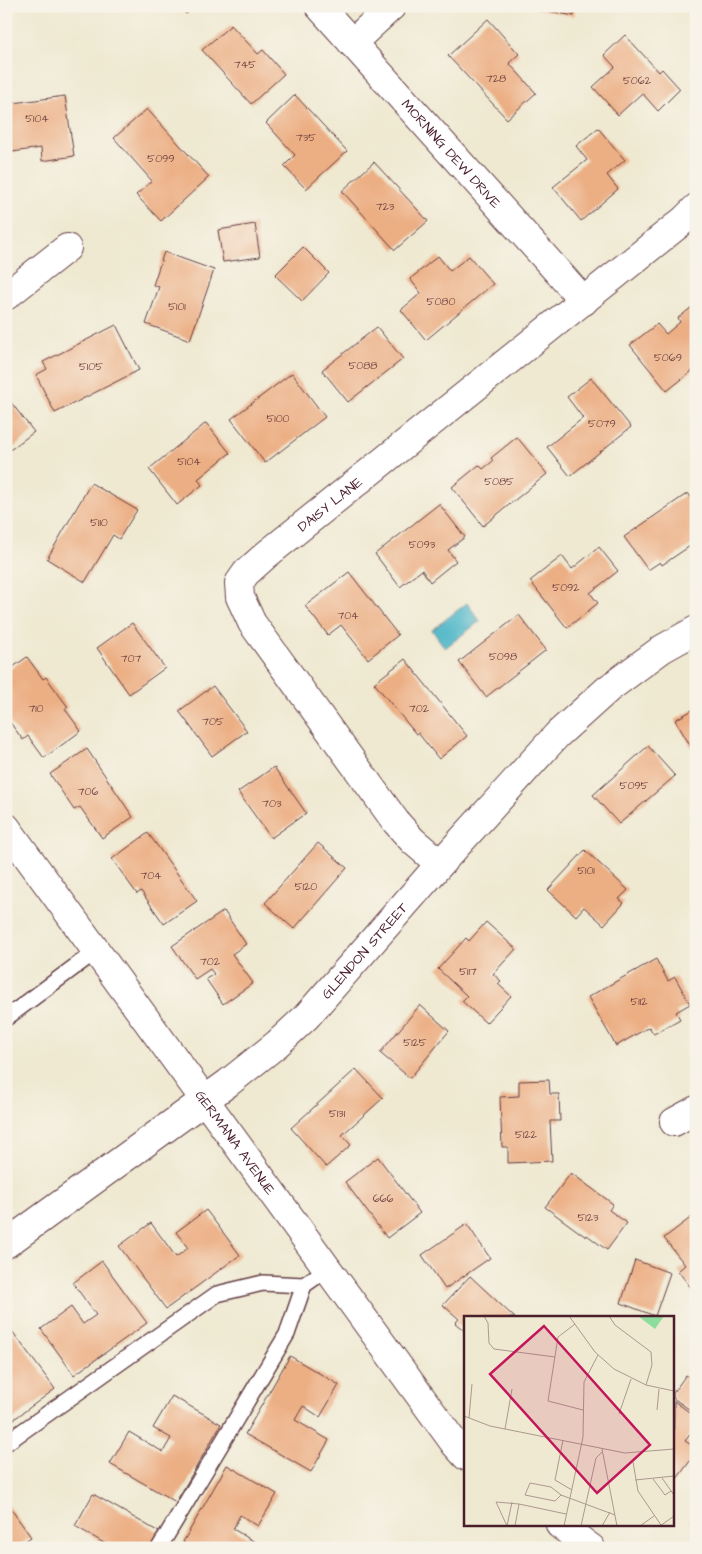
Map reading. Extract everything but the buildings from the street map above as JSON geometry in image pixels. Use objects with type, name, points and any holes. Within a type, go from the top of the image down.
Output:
[{"type":"street","name":"MORNING DEW DRIVE","points":[[319,6],[584,301]]},
{"type":"street","points":[[352,43],[392,6]]},
{"type":"street","name":"DAISY LANE","points":[[440,864],[413,841],[396,822],[252,623],[240,597],[239,583],[246,573],[266,555],[584,301],[684,220],[696,208]]},
{"type":"street","points":[[6,296],[67,248]]},
{"type":"street","name":"GLENDON STREET","points":[[6,1244],[263,1056],[306,1017],[440,864],[552,741],[582,711],[635,668],[696,630]]},
{"type":"street","name":"GERMANIA AVENUE","points":[[6,827],[327,1269],[464,1454]]},
{"type":"street","points":[[561,1526],[591,1548]]},
{"type":"lane","points":[[6,1018],[96,951]]},
{"type":"lane","points":[[159,1548],[287,1334],[304,1285],[327,1269]]},
{"type":"lane","points":[[6,1443],[217,1294],[263,1283],[304,1285]]},
{"type":"water","points":[[467,603],[480,621],[445,648],[432,630]]}]
